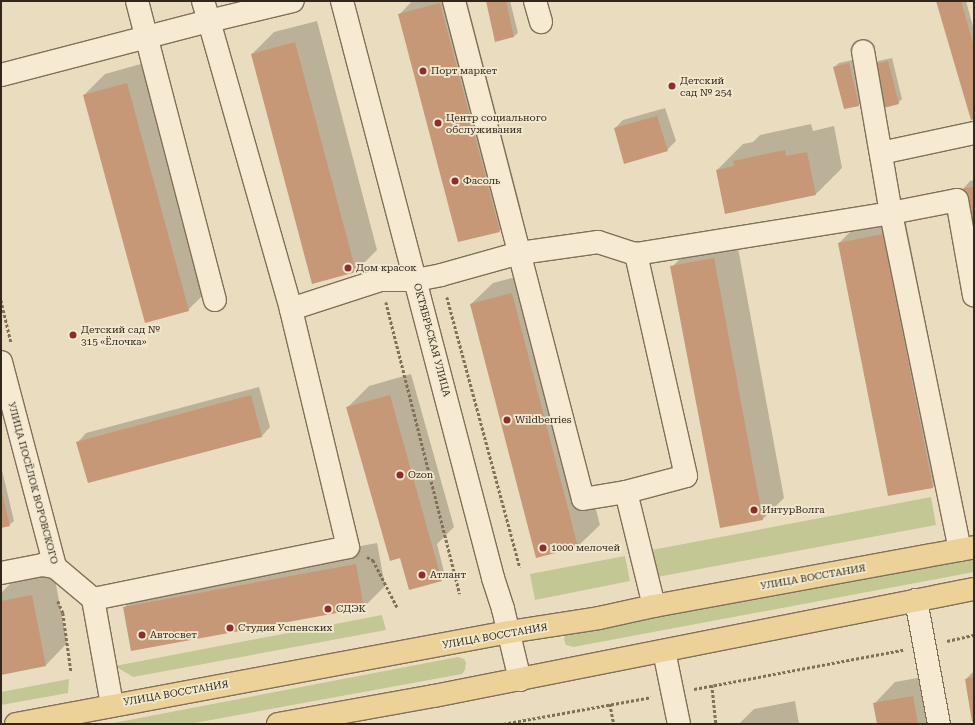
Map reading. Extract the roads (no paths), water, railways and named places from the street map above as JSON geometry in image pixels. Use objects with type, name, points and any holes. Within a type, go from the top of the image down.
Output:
[{"type":"main road","name":"УЛИЦА ВОССТАНИЯ","points":[[16,724],[509,632],[599,618],[654,606],[967,548]]},
{"type":"main road","points":[[278,724],[520,680],[974,589]]},
{"type":"street","points":[[137,1],[215,300]]},
{"type":"street","points":[[1,75],[146,37],[206,11],[293,1]]},
{"type":"street","name":"ОКТЯБРЬСКАЯ УЛИЦА","points":[[342,1],[509,632],[520,680]]},
{"type":"street","points":[[454,1],[583,499],[626,492],[686,476],[636,254]]},
{"type":"street","points":[[536,1],[541,22]]},
{"type":"street","points":[[112,705],[93,599],[348,547],[291,309],[206,11]]},
{"type":"street","points":[[863,50],[891,213],[967,548]]},
{"type":"street","points":[[881,153],[974,133]]},
{"type":"street","points":[[291,309],[380,280],[416,280],[442,276],[520,253],[598,242],[636,254],[891,213],[957,200],[974,295]]},
{"type":"street","name":"УЛИЦА ПОСЁЛОК ВОРОВСКОГО","points":[[1,362],[55,567],[93,599]]},
{"type":"street","points":[[626,492],[654,606]]},
{"type":"street","points":[[1,573],[42,565],[55,567]]},
{"type":"street","points":[[916,600],[939,724]]},
{"type":"street","points":[[664,651],[679,724]]},
{"type":"place","name":"Порт маркет","points":[[423,71]]},
{"type":"place","name":"Детский сад № 254","points":[[672,86]]},
{"type":"place","name":"Центр социального обслуживания","points":[[438,123]]},
{"type":"place","name":"Фасоль","points":[[455,181]]},
{"type":"place","name":"Дом красок","points":[[348,268]]},
{"type":"place","name":"Детский сад № 315 «Ёлочка»","points":[[73,335]]},
{"type":"place","name":"Wildberries","points":[[507,420]]},
{"type":"place","name":"Ozon","points":[[400,475]]},
{"type":"place","name":"ИнтурВолга","points":[[754,510]]},
{"type":"place","name":"1000 мелочей","points":[[543,548]]},
{"type":"place","name":"Атлант","points":[[422,575]]},
{"type":"place","name":"СДЭК","points":[[328,609]]},
{"type":"place","name":"Студия Успенских","points":[[230,628]]},
{"type":"place","name":"Автосвет","points":[[142,635]]}]
